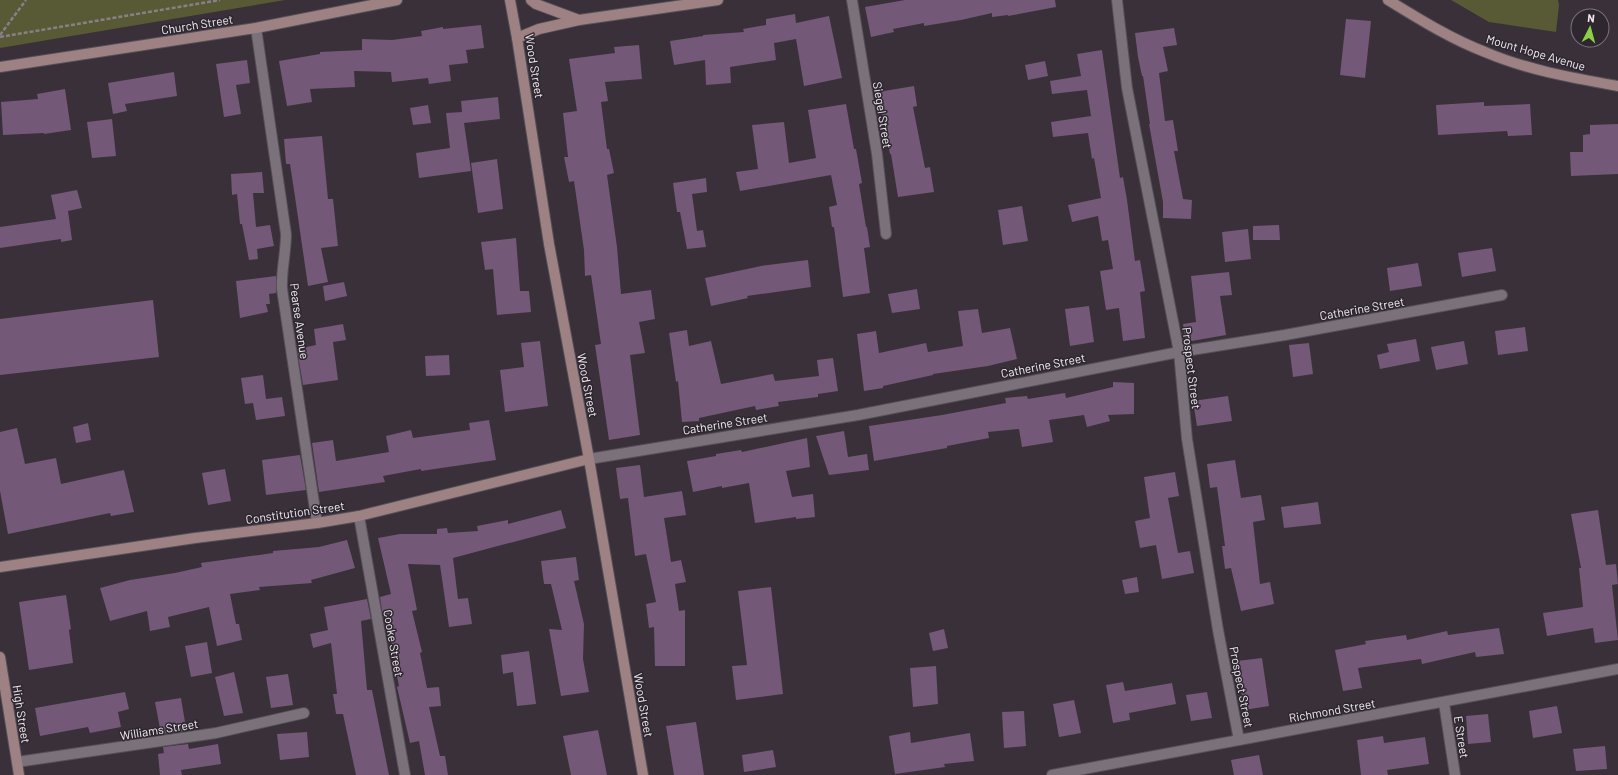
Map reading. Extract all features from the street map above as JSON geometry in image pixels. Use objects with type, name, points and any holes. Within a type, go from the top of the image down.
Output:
[{"type":"street","name":"Church Street","points":[[0,67],[256,28],[397,0]]},
{"type":"street","name":"Wood Street","points":[[510,0],[549,244],[589,459],[643,775]]},
{"type":"street","points":[[530,0],[536,4],[579,20]]},
{"type":"street","points":[[517,38],[539,28],[579,20],[718,0]]},
{"type":"street","name":"Siegel Street","points":[[852,0],[876,154],[886,234]]},
{"type":"street","name":"Prospect Street","points":[[1117,0],[1127,88],[1179,352],[1187,439],[1218,630],[1239,740]]},
{"type":"street","name":"Mount Hope Avenue","points":[[1390,1],[1448,34],[1496,57],[1548,72],[1618,86]]},
{"type":"street","name":"Pearse Avenue","points":[[256,28],[286,234],[284,262],[281,277],[282,289],[317,523]]},
{"type":"street","name":"Catherine Street","points":[[589,459],[858,414],[1179,352],[1285,335],[1502,295]]},
{"type":"street","name":"Constitution Street","points":[[0,567],[195,538],[317,523],[358,516],[589,459]]},
{"type":"street","name":"Cooke Street","points":[[358,516],[405,775]]},
{"type":"street","name":"High Street","points":[[0,657],[20,775]]},
{"type":"street","name":"Richmond Street","points":[[1052,775],[1618,669]]},
{"type":"street","name":"E Street","points":[[1444,702],[1455,775]]},
{"type":"street","name":"Williams Street","points":[[17,762],[216,733],[304,713]]},
{"type":"path","points":[[0,36],[26,0]]},
{"type":"path","points":[[0,36],[220,0]]},
{"type":"green space","points":[[0,0],[285,0],[0,48]]},
{"type":"green space","points":[[1451,0],[1558,0],[1559,5],[1556,32],[1489,22]]},
{"type":"building","points":[[905,0],[1055,0],[1056,7],[1008,16],[992,17],[992,13],[924,26],[924,23],[893,29],[894,32],[871,37],[865,7]]},
{"type":"building","points":[[795,14],[796,23],[829,16],[842,78],[804,86],[796,39],[774,43],[776,60],[730,67],[731,83],[706,85],[705,60],[674,65],[670,41],[703,35],[744,32],[743,29],[766,25],[766,19]]},
{"type":"building","points":[[1346,19],[1371,21],[1365,78],[1340,75]]},
{"type":"building","points":[[481,25],[484,48],[466,50],[468,63],[449,65],[451,81],[429,84],[428,78],[392,82],[391,72],[354,71],[355,87],[310,89],[312,102],[287,106],[279,61],[320,54],[320,52],[362,50],[362,39],[392,40],[422,36],[421,31],[443,27],[443,29]]},
{"type":"building","points":[[1174,28],[1177,45],[1163,47],[1168,71],[1159,73],[1165,121],[1173,120],[1178,151],[1174,151],[1183,199],[1192,200],[1191,219],[1163,218],[1163,202],[1135,33]]},
{"type":"building","points":[[639,45],[642,79],[605,82],[608,101],[601,102],[607,149],[609,149],[614,173],[607,175],[617,247],[621,294],[651,290],[655,319],[639,322],[645,353],[630,355],[640,435],[609,440],[595,345],[601,344],[591,275],[585,276],[584,250],[574,181],[569,182],[564,157],[568,157],[563,113],[577,111],[569,59],[615,53],[614,47]]},
{"type":"building","points":[[1102,50],[1120,178],[1123,177],[1135,261],[1140,260],[1145,291],[1140,292],[1145,338],[1123,341],[1119,308],[1106,310],[1100,271],[1113,269],[1108,240],[1102,241],[1098,216],[1072,222],[1068,205],[1101,198],[1088,133],[1053,137],[1051,122],[1091,116],[1087,90],[1052,94],[1050,81],[1081,76],[1077,54]]},
{"type":"building","points":[[247,60],[250,83],[236,85],[241,114],[224,117],[216,64]]},
{"type":"building","points":[[1045,61],[1048,76],[1028,80],[1025,65]]},
{"type":"building","points":[[174,72],[177,96],[125,104],[127,111],[113,114],[108,83]]},
{"type":"building","points":[[914,86],[917,106],[913,107],[925,168],[930,167],[934,192],[898,197],[878,92]]},
{"type":"building","points":[[65,89],[71,130],[44,134],[3,135],[1,102],[38,99],[37,94]]},
{"type":"building","points":[[498,97],[500,119],[464,123],[471,171],[419,178],[416,153],[450,148],[446,113],[462,112],[461,101]]},
{"type":"building","points":[[1484,102],[1484,106],[1530,104],[1532,135],[1508,136],[1507,131],[1438,135],[1436,105]]},
{"type":"building","points":[[846,104],[862,183],[859,184],[870,247],[864,248],[870,293],[843,297],[834,227],[832,227],[829,207],[837,205],[831,175],[740,191],[736,172],[758,169],[752,125],[784,122],[789,163],[816,158],[808,110]]},
{"type":"building","points":[[428,105],[431,123],[413,125],[410,108]]},
{"type":"building","points":[[112,119],[116,156],[92,158],[87,122]]},
{"type":"building","points":[[1618,124],[1618,174],[1571,176],[1570,152],[1583,152],[1583,135],[1590,134],[1590,125]]},
{"type":"building","points":[[322,136],[328,199],[333,199],[338,246],[321,248],[328,282],[308,286],[290,164],[286,164],[284,139]]},
{"type":"building","points":[[497,159],[503,209],[478,213],[471,163]]},
{"type":"building","points":[[262,172],[264,193],[253,193],[256,227],[270,225],[274,246],[257,249],[258,259],[249,260],[242,224],[240,224],[237,194],[232,195],[231,174]]},
{"type":"building","points":[[706,178],[707,192],[692,194],[697,231],[703,230],[706,247],[687,249],[680,212],[677,212],[673,183]]},
{"type":"building","points":[[77,190],[82,208],[68,211],[72,240],[61,242],[61,239],[0,248],[0,227],[56,219],[51,195]]},
{"type":"building","points":[[1022,206],[1028,241],[1003,245],[998,210]]},
{"type":"building","points":[[1279,225],[1280,240],[1253,240],[1253,226]]},
{"type":"building","points":[[1248,229],[1251,259],[1225,262],[1222,232]]},
{"type":"building","points":[[516,238],[520,291],[529,291],[531,312],[497,315],[493,269],[485,270],[481,242]]},
{"type":"building","points":[[1492,248],[1496,271],[1462,277],[1458,253]]},
{"type":"building","points":[[808,260],[811,287],[747,296],[748,298],[711,306],[705,278],[761,266]]},
{"type":"building","points":[[1418,263],[1422,286],[1390,291],[1387,268]]},
{"type":"building","points":[[1229,272],[1232,295],[1220,296],[1226,335],[1186,342],[1183,324],[1196,322],[1191,276]]},
{"type":"building","points":[[276,276],[276,293],[269,294],[270,304],[266,304],[268,312],[240,318],[236,281]]},
{"type":"building","points":[[344,282],[347,296],[325,301],[323,286]]},
{"type":"building","points":[[917,289],[920,309],[892,313],[888,294]]},
{"type":"building","points":[[153,300],[159,357],[0,375],[0,319]]},
{"type":"building","points":[[1089,306],[1094,342],[1070,346],[1065,309]]},
{"type":"building","points":[[978,309],[982,333],[1010,328],[1017,359],[988,366],[933,374],[883,386],[883,388],[864,391],[857,334],[876,331],[879,353],[926,343],[928,352],[963,346],[958,311]]},
{"type":"building","points":[[343,324],[346,340],[333,342],[338,380],[303,385],[297,349],[316,345],[314,329]]},
{"type":"building","points":[[1525,327],[1528,351],[1498,355],[1495,331]]},
{"type":"building","points":[[687,330],[689,346],[711,341],[721,384],[773,374],[775,381],[819,376],[817,360],[833,358],[838,391],[818,394],[818,397],[778,402],[779,406],[756,410],[755,406],[699,418],[699,421],[682,422],[678,381],[676,382],[669,333]]},
{"type":"building","points":[[1416,339],[1420,361],[1380,369],[1377,355],[1389,352],[1387,344]]},
{"type":"building","points":[[540,341],[548,406],[505,412],[500,370],[524,367],[521,343]]},
{"type":"building","points":[[1464,341],[1468,364],[1436,370],[1431,347]]},
{"type":"building","points":[[1309,343],[1313,374],[1293,377],[1289,345]]},
{"type":"building","points":[[449,355],[450,375],[426,376],[425,356]]},
{"type":"building","points":[[263,375],[266,399],[282,397],[285,416],[256,420],[253,403],[245,404],[241,378]]},
{"type":"building","points":[[1113,382],[1134,383],[1134,414],[1108,415],[1110,421],[1087,427],[1084,415],[1049,420],[1053,442],[1022,447],[1019,429],[988,432],[989,438],[947,446],[947,448],[874,461],[869,426],[942,415],[1006,403],[1005,398],[1027,396],[1028,399],[1065,393],[1066,398],[1113,387]]},
{"type":"building","points":[[1228,396],[1232,421],[1197,426],[1193,401]]},
{"type":"building","points":[[489,420],[496,460],[421,471],[421,469],[383,476],[385,482],[319,492],[312,443],[333,440],[336,461],[389,452],[386,436],[411,430],[413,438],[470,430],[469,423]]},
{"type":"building","points":[[88,423],[91,440],[76,443],[73,427]]},
{"type":"building","points":[[17,428],[25,464],[56,458],[61,484],[124,470],[134,512],[111,516],[110,513],[8,534],[0,491],[0,432]]},
{"type":"building","points":[[844,431],[848,457],[867,454],[869,470],[829,475],[816,436]]},
{"type":"building","points":[[807,438],[810,467],[786,471],[792,497],[813,494],[815,517],[796,519],[796,517],[755,523],[749,483],[722,488],[722,486],[693,492],[687,461],[716,456],[716,454],[741,450],[742,452]]},
{"type":"building","points":[[300,455],[306,490],[266,495],[262,460]]},
{"type":"building","points":[[1235,460],[1241,498],[1261,495],[1265,520],[1253,522],[1260,584],[1270,582],[1274,604],[1241,611],[1231,568],[1225,569],[1222,546],[1225,546],[1217,487],[1210,488],[1207,464]]},
{"type":"building","points":[[640,465],[644,497],[682,491],[686,515],[664,518],[671,562],[681,560],[686,582],[675,584],[679,611],[685,610],[685,666],[655,666],[654,627],[649,628],[646,604],[656,602],[646,554],[635,556],[628,498],[620,499],[616,468]]},
{"type":"building","points":[[225,469],[231,501],[208,505],[202,473]]},
{"type":"building","points":[[1175,472],[1179,496],[1168,498],[1178,553],[1190,551],[1194,573],[1162,579],[1156,545],[1140,548],[1135,521],[1150,518],[1144,477]]},
{"type":"building","points":[[1318,502],[1321,524],[1284,528],[1281,507]]},
{"type":"building","points":[[561,510],[566,528],[453,558],[458,599],[468,598],[472,624],[449,627],[440,565],[408,564],[417,610],[412,611],[422,652],[420,653],[427,688],[439,687],[441,706],[429,707],[440,756],[445,756],[448,775],[425,775],[419,741],[410,743],[397,687],[399,686],[395,660],[386,616],[383,617],[380,597],[391,594],[378,538],[400,534],[437,534],[437,529],[447,528],[448,533],[478,531],[477,526],[508,520],[508,524]]},
{"type":"building","points":[[1598,510],[1606,565],[1616,564],[1618,584],[1612,585],[1618,640],[1595,643],[1593,628],[1547,636],[1543,613],[1583,607],[1579,568],[1581,568],[1571,514]]},
{"type":"building","points":[[347,540],[355,568],[311,580],[312,583],[259,587],[260,590],[230,594],[236,624],[239,624],[242,640],[217,646],[209,607],[168,617],[170,627],[150,631],[147,611],[110,621],[100,588],[130,580],[202,567],[201,563],[273,553],[273,551],[319,547]]},
{"type":"building","points":[[576,557],[579,580],[574,581],[584,624],[583,659],[589,692],[561,696],[549,629],[562,630],[551,584],[544,584],[541,561]]},
{"type":"building","points":[[1137,577],[1139,592],[1125,594],[1122,580]]},
{"type":"building","points":[[771,587],[783,694],[736,700],[732,666],[747,665],[738,591]]},
{"type":"building","points":[[66,595],[71,629],[69,630],[73,663],[29,670],[19,602]]},
{"type":"building","points":[[367,599],[371,619],[361,621],[367,690],[372,690],[389,775],[356,775],[343,714],[336,714],[333,694],[337,694],[331,643],[313,648],[310,634],[328,630],[324,607]]},
{"type":"building","points":[[1499,628],[1504,654],[1476,657],[1475,652],[1422,664],[1421,659],[1358,668],[1362,688],[1343,691],[1335,650],[1366,644],[1365,641],[1406,635],[1407,640],[1447,631],[1448,635]]},
{"type":"building","points":[[944,629],[948,648],[933,651],[929,633]]},
{"type":"building","points":[[207,642],[212,673],[191,677],[185,646]]},
{"type":"building","points":[[529,651],[536,704],[517,706],[513,672],[503,674],[501,655]]},
{"type":"building","points":[[1262,658],[1269,706],[1244,710],[1237,661]]},
{"type":"building","points":[[936,666],[938,704],[913,707],[910,668]]},
{"type":"building","points":[[234,672],[243,713],[224,716],[215,677]]},
{"type":"building","points":[[288,674],[293,705],[271,708],[266,677]]},
{"type":"building","points":[[1123,682],[1125,691],[1172,683],[1176,704],[1129,713],[1130,720],[1113,723],[1106,685]]},
{"type":"building","points":[[125,692],[129,709],[118,712],[121,727],[90,733],[88,727],[40,736],[35,708]]},
{"type":"building","points":[[1207,692],[1212,718],[1191,721],[1186,695]]},
{"type":"building","points":[[181,698],[185,722],[182,722],[183,731],[161,734],[155,702]]},
{"type":"building","points":[[1074,700],[1081,733],[1059,737],[1053,704]]},
{"type":"building","points":[[1557,706],[1562,733],[1533,738],[1529,711]]},
{"type":"building","points":[[1024,711],[1026,746],[1004,748],[1002,712]]},
{"type":"building","points":[[1488,714],[1491,742],[1468,744],[1466,716]]},
{"type":"building","points":[[696,722],[704,775],[674,775],[666,726]]},
{"type":"building","points":[[598,730],[607,775],[571,775],[563,736]]},
{"type":"building","points":[[307,732],[309,757],[280,760],[277,734]]},
{"type":"building","points":[[910,732],[911,743],[970,733],[974,761],[944,764],[945,767],[895,774],[889,736]]},
{"type":"building","points":[[1383,736],[1384,743],[1425,737],[1429,764],[1387,770],[1388,775],[1361,775],[1357,740]]},
{"type":"building","points":[[188,744],[189,749],[218,744],[221,764],[181,770],[182,775],[160,775],[158,754],[164,753],[163,747]]},
{"type":"building","points":[[1605,746],[1607,769],[1576,771],[1573,749]]},
{"type":"building","points":[[773,750],[776,767],[744,772],[742,755]]},
{"type":"building","points":[[1259,755],[1263,775],[1234,775],[1231,760]]}]
